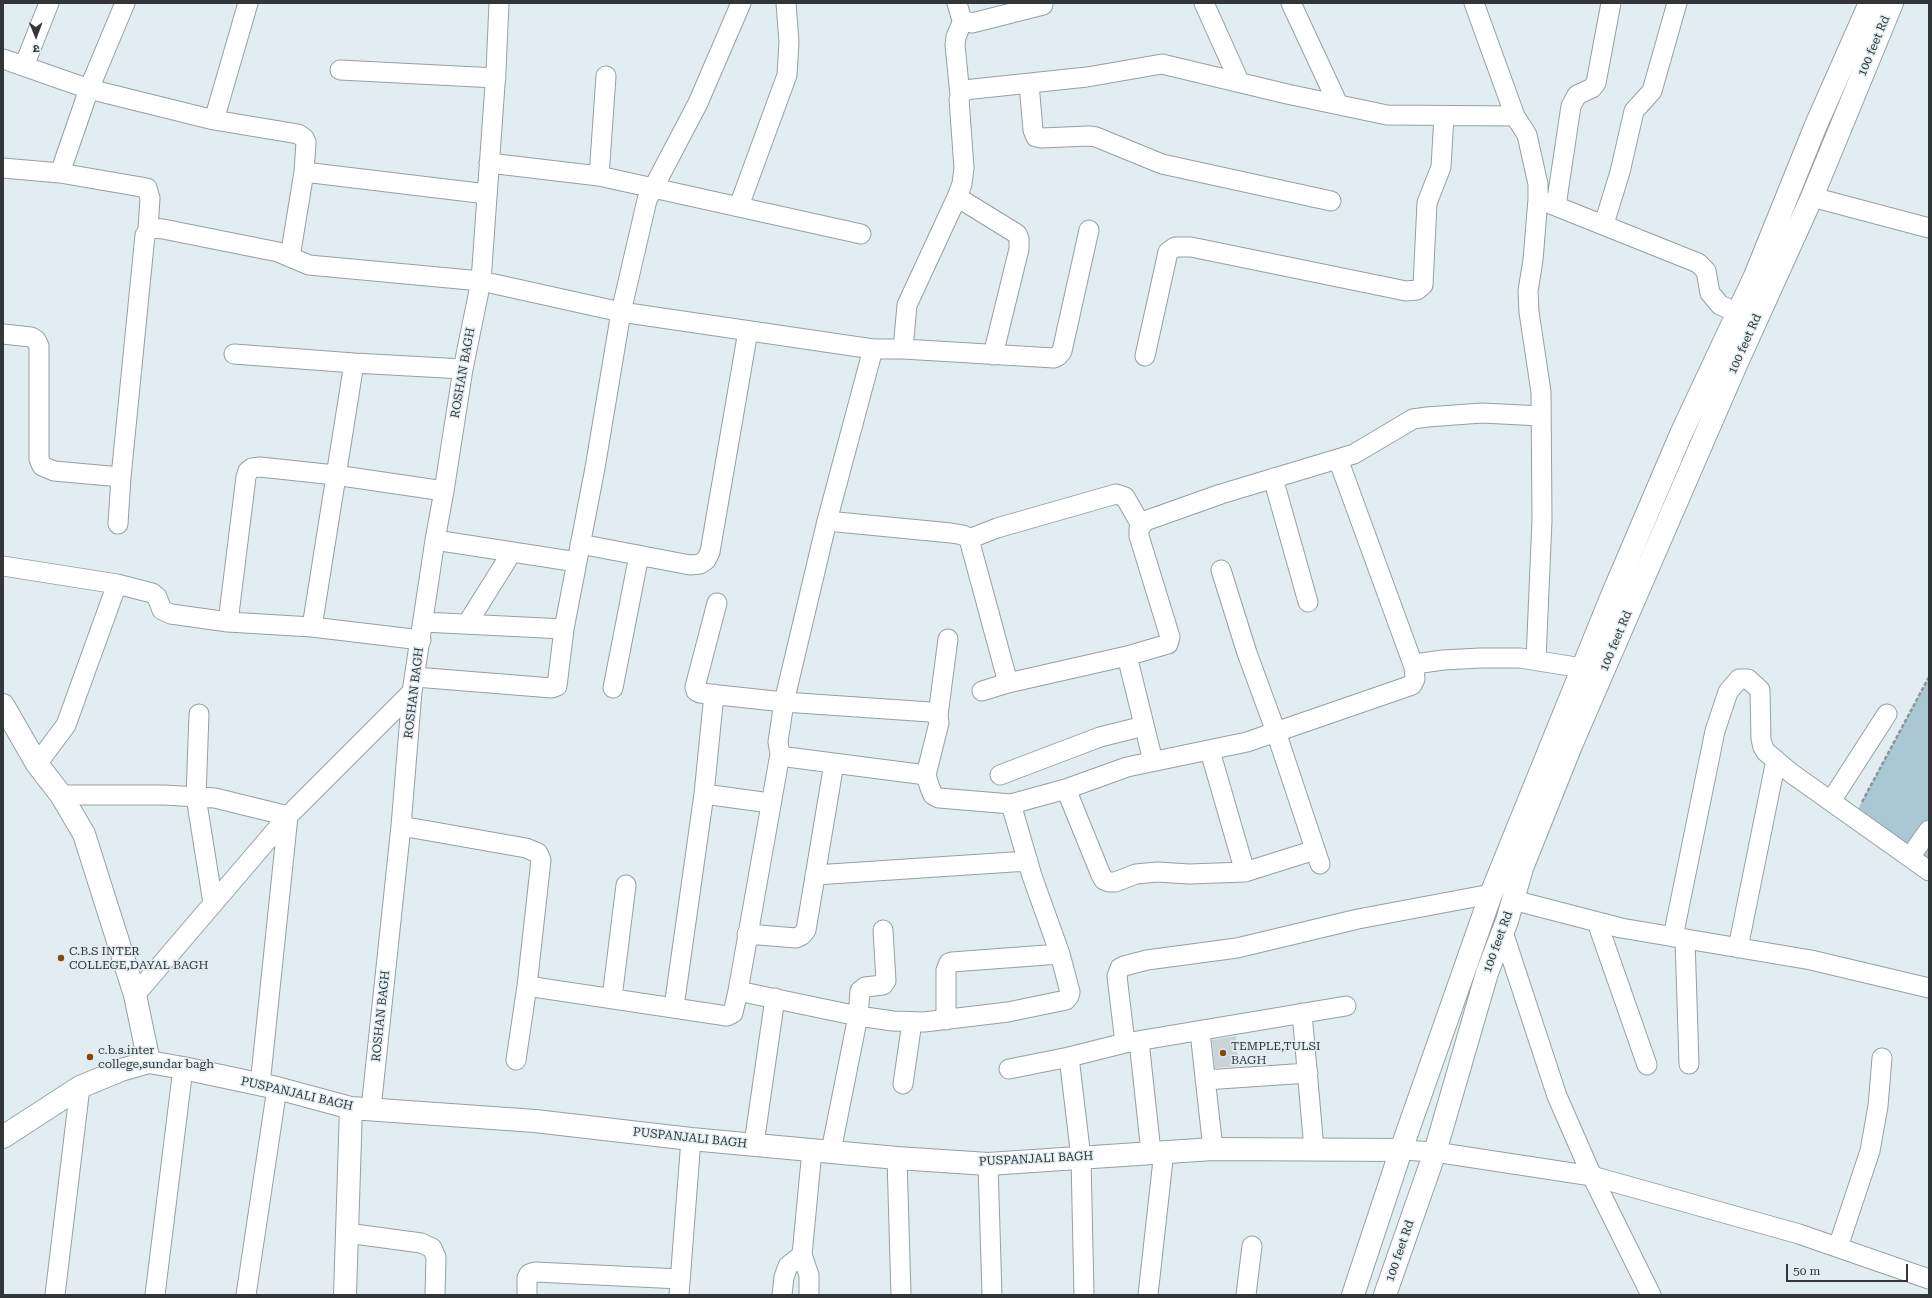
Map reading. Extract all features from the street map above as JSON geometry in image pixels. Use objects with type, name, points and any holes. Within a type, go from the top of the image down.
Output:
[{"type":"main road","points":[[1353,1295],[1400,1150],[1491,894],[1582,668],[1681,434],[1738,313],[1786,202],[1816,124],[1870,3]]},
{"type":"main road","name":"100 feet Rd","points":[[1385,1295],[1435,1152],[1487,973],[1503,932],[1522,868],[1572,743],[1735,367],[1812,196],[1892,3]]},
{"type":"main road","points":[[3,705],[37,764],[61,795],[84,834],[135,995],[149,1062]]},
{"type":"main road","name":"PUSPANJALI BAGH","points":[[3,1137],[80,1087],[121,1070],[149,1062],[269,1086],[361,1108],[535,1121],[691,1139],[897,1158],[988,1164],[1158,1151],[1213,1149],[1400,1150]]},
{"type":"main road","points":[[345,1295],[347,1233],[361,1108]]},
{"type":"street","points":[[24,66],[48,3]]},
{"type":"street","points":[[60,173],[89,89],[125,3]]},
{"type":"street","points":[[214,120],[248,3]]},
{"type":"street","name":"ROSHAN BAGH","points":[[361,1108],[401,826],[414,685],[435,540],[463,369],[481,281],[496,78],[499,3]]},
{"type":"street","points":[[135,995],[288,816],[414,685],[555,688],[558,686],[564,629],[621,312],[647,200],[652,187],[698,103],[741,3]]},
{"type":"street","points":[[739,206],[787,75],[789,42],[786,3]]},
{"type":"street","points":[[1204,3],[1239,81]]},
{"type":"street","points":[[1291,3],[1338,104]]},
{"type":"street","points":[[1474,3],[1515,116],[1527,135],[1538,184],[1533,260],[1528,291],[1529,312],[1541,392],[1542,520],[1536,660]]},
{"type":"street","points":[[1556,206],[1571,106],[1577,95],[1592,88],[1596,83],[1611,3]]},
{"type":"street","points":[[1604,224],[1620,172],[1634,111],[1652,91],[1677,3]]},
{"type":"street","points":[[960,11],[972,23],[1046,4]]},
{"type":"street","points":[[902,349],[907,305],[957,197],[964,168],[959,99],[960,95],[955,45],[960,11]]},
{"type":"street","points":[[3,59],[89,89],[214,120],[301,136],[306,144],[304,172],[290,257]]},
{"type":"street","points":[[960,95],[967,89],[1087,77],[1156,63],[1173,65],[1387,115],[1515,116]]},
{"type":"street","points":[[340,70],[496,78]]},
{"type":"street","points":[[599,176],[606,76]]},
{"type":"street","points":[[1029,84],[1033,130],[1036,137],[1096,137],[1162,164],[1331,201]]},
{"type":"street","points":[[1145,356],[1168,252],[1175,247],[1191,247],[1406,291],[1417,290],[1423,286],[1427,203],[1441,167],[1444,116]]},
{"type":"street","points":[[489,163],[599,176],[861,234]]},
{"type":"street","points":[[3,168],[60,173],[147,188],[150,198],[148,229],[145,235],[121,477],[118,524]]},
{"type":"street","points":[[304,172],[487,194]]},
{"type":"street","points":[[1812,196],[1929,228]]},
{"type":"street","points":[[957,197],[1017,234],[1020,239],[1019,249],[992,355]]},
{"type":"street","points":[[1538,199],[1604,224],[1698,263],[1706,271],[1710,293],[1720,305],[1738,313]]},
{"type":"street","points":[[148,229],[155,228],[178,232],[278,252],[308,266],[481,281],[621,312],[873,349],[902,349],[1054,358],[1062,351],[1089,230]]},
{"type":"street","points":[[435,540],[512,552],[639,555],[695,565],[704,562],[708,557],[748,331]]},
{"type":"street","points":[[3,334],[31,337],[36,340],[38,346],[39,459],[42,466],[54,471],[121,477]]},
{"type":"street","points":[[527,986],[731,1015],[733,1013],[780,754],[778,742],[784,702],[827,521],[873,349]]},
{"type":"street","points":[[234,354],[463,369]]},
{"type":"street","points":[[312,627],[335,474],[354,363]]},
{"type":"street","points":[[1141,525],[1207,499],[1360,451],[1413,420],[1427,416],[1482,413],[1541,416]]},
{"type":"street","points":[[948,639],[938,723],[926,774],[934,795],[939,798],[1011,804],[1066,789],[1127,767],[1210,751],[1247,742],[1412,685],[1415,680],[1414,667],[1338,459]]},
{"type":"street","points":[[228,622],[248,471],[252,468],[260,467],[335,474],[444,491]]},
{"type":"street","points":[[1273,478],[1308,602]]},
{"type":"street","points":[[969,539],[997,528],[1116,494],[1125,497],[1141,525],[1139,536],[1170,640],[1166,645],[1127,656],[1008,682],[982,691]]},
{"type":"street","points":[[827,521],[951,533],[963,535],[969,539],[1008,682]]},
{"type":"street","points":[[467,624],[512,552]]},
{"type":"street","points":[[613,688],[639,555]]},
{"type":"street","points":[[3,566],[117,584],[154,594],[158,597],[162,610],[171,614],[228,622],[422,631],[467,624],[564,629]]},
{"type":"street","points":[[1066,789],[1104,880],[1115,882],[1136,874],[1157,872],[1189,874],[1245,872],[1317,857],[1276,732],[1247,654],[1220,570]]},
{"type":"street","points":[[37,764],[66,725],[117,584]]},
{"type":"street","points":[[717,603],[695,687],[696,691],[700,693],[784,702],[930,712],[938,715]]},
{"type":"street","points":[[1127,656],[1153,761]]},
{"type":"street","points":[[1414,667],[1422,663],[1443,660],[1481,658],[1536,660],[1582,668]]},
{"type":"street","points":[[1689,1064],[1679,938],[1715,731],[1728,692],[1739,679],[1748,679],[1760,690],[1763,747],[1776,760],[1831,801],[1929,870]]},
{"type":"street","points":[[674,1007],[704,794],[714,694]]},
{"type":"street","points":[[199,714],[196,797],[213,903]]},
{"type":"street","points":[[1831,801],[1887,714]]},
{"type":"street","points":[[1000,775],[1100,737],[1144,726]]},
{"type":"street","points":[[1210,751],[1245,872]]},
{"type":"street","points":[[780,754],[787,757],[926,774]]},
{"type":"street","points":[[1738,948],[1776,760]]},
{"type":"street","points":[[747,934],[796,938],[802,935],[806,930],[834,763]]},
{"type":"street","points":[[704,794],[770,804]]},
{"type":"street","points":[[61,795],[164,795],[215,798],[288,816]]},
{"type":"street","points":[[738,991],[858,1016],[912,1022],[946,1020],[1008,1012],[1066,1000],[1070,992],[1060,954],[1028,861],[1011,804]]},
{"type":"street","points":[[246,1295],[269,1086],[288,816]]},
{"type":"street","points":[[401,826],[526,848],[538,854],[541,860],[527,986],[516,1060]]},
{"type":"street","points":[[1910,857],[1929,830]]},
{"type":"street","points":[[815,875],[1028,861]]},
{"type":"street","points":[[612,998],[626,885]]},
{"type":"street","points":[[1148,1295],[1158,1151],[1117,976],[1120,968],[1147,960],[1237,948],[1358,919],[1491,894]]},
{"type":"street","points":[[1513,900],[1621,928],[1811,960],[1929,988]]},
{"type":"street","points":[[1597,922],[1647,1065]]},
{"type":"street","points":[[809,1295],[809,1275],[802,1255],[822,1150],[858,1016],[860,991],[865,987],[883,985],[886,982],[883,930]]},
{"type":"street","points":[[1503,932],[1557,1096],[1592,1176],[1651,1295]]},
{"type":"street","points":[[946,1020],[946,970],[949,963],[1060,954]]},
{"type":"street","points":[[754,1144],[775,998]]},
{"type":"street","points":[[1009,1069],[1132,1042],[1200,1032],[1346,1006]]},
{"type":"street","points":[[1302,1013],[1314,1149]]},
{"type":"street","points":[[903,1084],[912,1022]]},
{"type":"street","points":[[1200,1032],[1213,1149]]},
{"type":"street","points":[[1069,1057],[1081,1158],[1084,1295]]},
{"type":"street","points":[[1838,1247],[1873,1136],[1878,1106],[1882,1058]]},
{"type":"street","points":[[155,1295],[183,1068]]},
{"type":"street","points":[[1205,1080],[1308,1073]]},
{"type":"street","points":[[55,1295],[80,1087]]},
{"type":"street","points":[[527,1295],[526,1278],[529,1274],[535,1272],[680,1287],[691,1139]]},
{"type":"street","points":[[1400,1150],[1435,1152],[1592,1176],[1799,1234],[1929,1279]]},
{"type":"street","points":[[897,1158],[901,1295]]},
{"type":"street","points":[[988,1164],[992,1295]]},
{"type":"street","points":[[347,1233],[421,1243],[432,1248],[436,1257],[435,1295]]},
{"type":"street","points":[[1246,1295],[1252,1246]]},
{"type":"street","points":[[782,1295],[784,1277],[788,1266],[802,1255]]},
{"type":"path","points":[[1861,803],[1929,677]]},
{"type":"shaded area","points":[[1929,677],[1929,876],[1850,824]]},
{"type":"building","name":"TEMPLE,TULSI BAGH","points":[[1236,1036],[1238,1066],[1215,1068],[1212,1040]]},
{"type":"place","name":"C.B.S INTER COLLEGE,DAYAL BAGH","points":[[61,958]]},
{"type":"place","name":"TEMPLE,TULSI BAGH","points":[[1223,1053]]},
{"type":"place","name":"c.b.s.inter college,sundar bagh","points":[[90,1057]]}]
